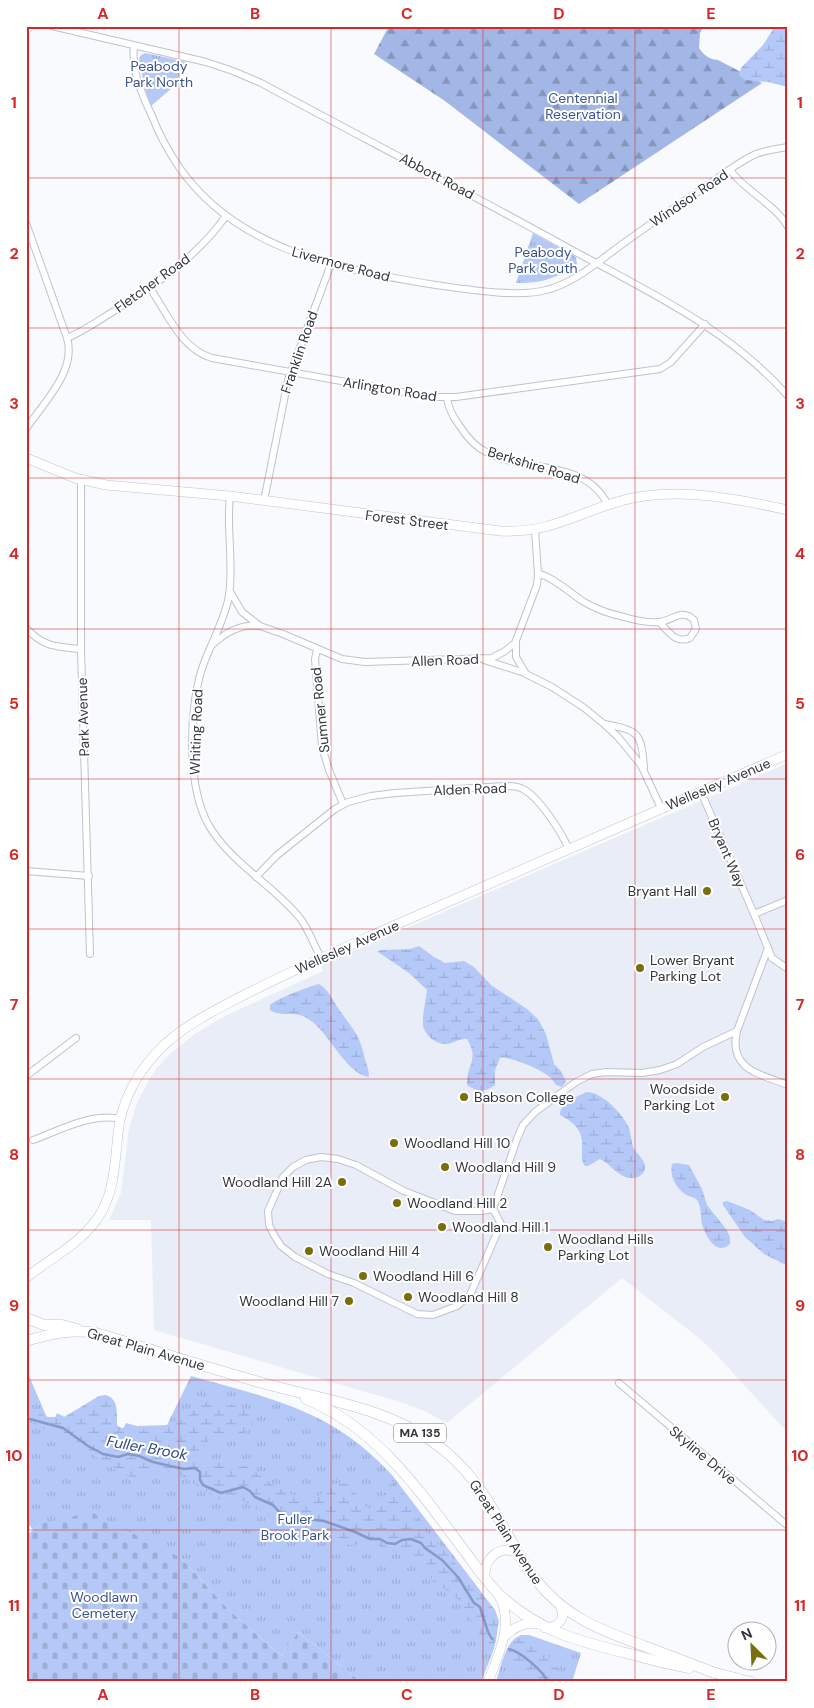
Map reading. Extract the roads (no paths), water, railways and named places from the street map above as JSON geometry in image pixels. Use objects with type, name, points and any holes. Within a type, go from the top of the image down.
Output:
[{"type":"main road","name":"Forest Street","points":[[26,458],[81,480],[116,486],[230,496],[500,531],[535,530],[566,522],[608,505],[633,498],[678,494],[725,498],[788,510]]},
{"type":"main road","name":"Wellesley Avenue","points":[[26,1278],[76,1243],[91,1227],[102,1210],[113,1177],[120,1119],[128,1096],[139,1075],[151,1059],[172,1038],[208,1014],[321,958],[569,848],[788,754]]},
{"type":"main road","name":"Wellesley Avenue","points":[[26,1288],[35,1271]]},
{"type":"main road","name":"Great Plain Avenue","points":[[26,1318],[44,1325],[62,1324],[72,1326],[80,1330],[96,1333],[270,1385],[339,1402],[382,1415],[408,1426],[434,1442],[459,1463],[478,1484],[535,1579],[560,1606],[578,1619],[605,1632],[715,1673]]},
{"type":"main road","name":"Great Plain Avenue","points":[[26,1341],[47,1335],[80,1330]]},
{"type":"main road","name":"Great Plain Avenue","points":[[270,1385],[334,1412],[383,1450],[406,1475],[496,1592],[542,1626],[584,1643],[750,1682]]},
{"type":"main road","points":[[485,1577],[486,1565],[493,1555],[499,1551],[508,1550],[518,1553]]},
{"type":"main road","points":[[488,1682],[506,1627],[506,1611],[496,1592]]},
{"type":"main road","points":[[504,1637],[511,1630],[524,1624],[556,1626],[561,1621],[563,1615],[560,1606]]},
{"type":"street","name":"Abbott Road","points":[[52,26],[213,64],[252,79],[488,203],[668,302],[705,324],[755,363],[788,396]]},
{"type":"street","name":"Livermore Road","points":[[134,46],[134,60],[140,86],[167,148],[180,168],[199,192],[226,216],[273,244],[300,255],[383,276],[452,287],[522,293],[540,292],[556,287],[596,263]]},
{"type":"street","name":"Windsor Road","points":[[596,263],[665,213],[730,170],[757,154],[788,147]]},
{"type":"street","points":[[730,170],[779,215],[788,227]]},
{"type":"street","name":"Fletcher Road","points":[[67,338],[150,288],[194,252],[226,216]]},
{"type":"street","points":[[26,223],[67,338],[68,355],[62,374],[52,392],[26,428]]},
{"type":"street","name":"Franklin Road","points":[[264,501],[283,397],[290,372],[331,264]]},
{"type":"street","name":"Arlington Road","points":[[150,288],[180,333],[197,352],[212,358],[423,396],[447,398],[660,369],[670,362],[705,324]]},
{"type":"street","name":"Berkshire Road","points":[[447,398],[449,408],[457,422],[469,438],[481,449],[498,457],[560,470],[578,476],[596,488],[608,505]]},
{"type":"street","name":"Park Avenue","points":[[81,480],[81,649],[90,954]]},
{"type":"street","name":"Whiting Road","points":[[230,496],[230,589],[227,605],[200,675],[195,695],[192,751],[195,790],[211,829],[230,852],[301,920],[321,958]]},
{"type":"street","points":[[526,674],[516,657],[515,647],[537,585],[535,530]]},
{"type":"street","points":[[538,574],[547,575],[582,601],[601,610],[624,618],[660,623],[685,614],[694,620],[696,629],[690,638],[679,640],[673,637],[660,623]]},
{"type":"street","name":"Allen Road","points":[[230,589],[238,608],[249,619],[260,626],[342,659],[364,662],[479,659],[498,655],[511,647],[516,640]]},
{"type":"street","name":"Allen Road","points":[[210,647],[224,634],[235,629],[245,626],[260,626]]},
{"type":"street","points":[[26,628],[38,640],[48,645],[81,649]]},
{"type":"street","name":"Sumner Road","points":[[317,650],[315,659],[322,747],[343,804]]},
{"type":"street","points":[[479,659],[526,674],[562,694],[604,724],[644,770],[661,808]]},
{"type":"street","points":[[604,724],[629,729],[636,734],[641,744],[644,770]]},
{"type":"street","name":"Alden Road","points":[[343,804],[362,798],[395,793],[504,786],[518,787],[538,803],[569,848]]},
{"type":"street","name":"Bryant Way","points":[[701,792],[768,948],[775,962],[788,969]]},
{"type":"street","points":[[256,877],[276,856],[343,804]]},
{"type":"street","points":[[26,871],[89,876]]},
{"type":"street","points":[[754,914],[788,900]]},
{"type":"street","points":[[768,948],[737,1031],[734,1042],[735,1051],[740,1061],[747,1068],[788,1085]]},
{"type":"street","points":[[493,1209],[482,1212],[455,1211],[404,1191],[356,1165],[338,1159],[321,1157],[306,1160],[293,1167],[282,1177],[268,1211],[268,1225],[281,1246],[294,1257],[328,1274],[370,1290],[417,1314],[433,1315],[457,1306],[470,1294],[501,1224],[493,1209],[523,1125],[535,1112],[576,1082],[592,1074],[606,1072],[642,1073],[660,1070],[676,1064],[703,1047],[737,1031]]},
{"type":"street","points":[[26,1076],[76,1038]]},
{"type":"street","points":[[33,1140],[89,1120],[106,1117],[120,1119]]},
{"type":"street","name":"Skyline Drive","points":[[619,1383],[788,1526]]},
{"type":"waterway","name":"Fuller Brook","points":[[26,1418],[63,1428],[103,1454],[118,1457],[128,1454],[184,1469],[195,1468],[200,1472],[200,1480],[203,1485],[221,1493],[243,1487],[255,1497],[273,1505],[283,1516],[324,1521],[370,1539],[380,1539],[387,1543],[395,1544],[402,1540],[411,1539],[421,1543],[442,1560],[458,1577],[474,1603],[480,1607],[492,1639]]},
{"type":"waterway","name":"Fuller Brook","points":[[509,1649],[531,1662],[548,1682]]},
{"type":"place","name":"Bryant Hall","points":[[707,891]]},
{"type":"place","name":"Lower Bryant Parking Lot","points":[[640,968]]},
{"type":"place","name":"Babson College","points":[[464,1097]]},
{"type":"place","name":"Woodside Parking Lot","points":[[725,1097]]},
{"type":"place","name":"Woodland Hill 10","points":[[394,1143]]},
{"type":"place","name":"Woodland Hill 9","points":[[445,1167]]},
{"type":"place","name":"Woodland Hill 2A","points":[[342,1182]]},
{"type":"place","name":"Woodland Hill 2","points":[[397,1203]]},
{"type":"place","name":"Woodland Hill 1","points":[[442,1227]]},
{"type":"place","name":"Woodland Hills Parking Lot","points":[[548,1247]]},
{"type":"place","name":"Woodland Hill 4","points":[[309,1251]]},
{"type":"place","name":"Woodland Hill 6","points":[[363,1276]]},
{"type":"place","name":"Woodland Hill 8","points":[[408,1297]]},
{"type":"place","name":"Woodland Hill 7","points":[[349,1301]]},
{"type":"park label","name":"Peabody Park North","points":[[159,74]]},
{"type":"park label","name":"Centennial Reservation","points":[[583,106]]},
{"type":"park label","name":"Peabody Park South","points":[[543,260]]},
{"type":"park label","name":"Fuller Brook Park","points":[[295,1528]]},
{"type":"park label","name":"Woodlawn Cemetery","points":[[104,1605]]}]
